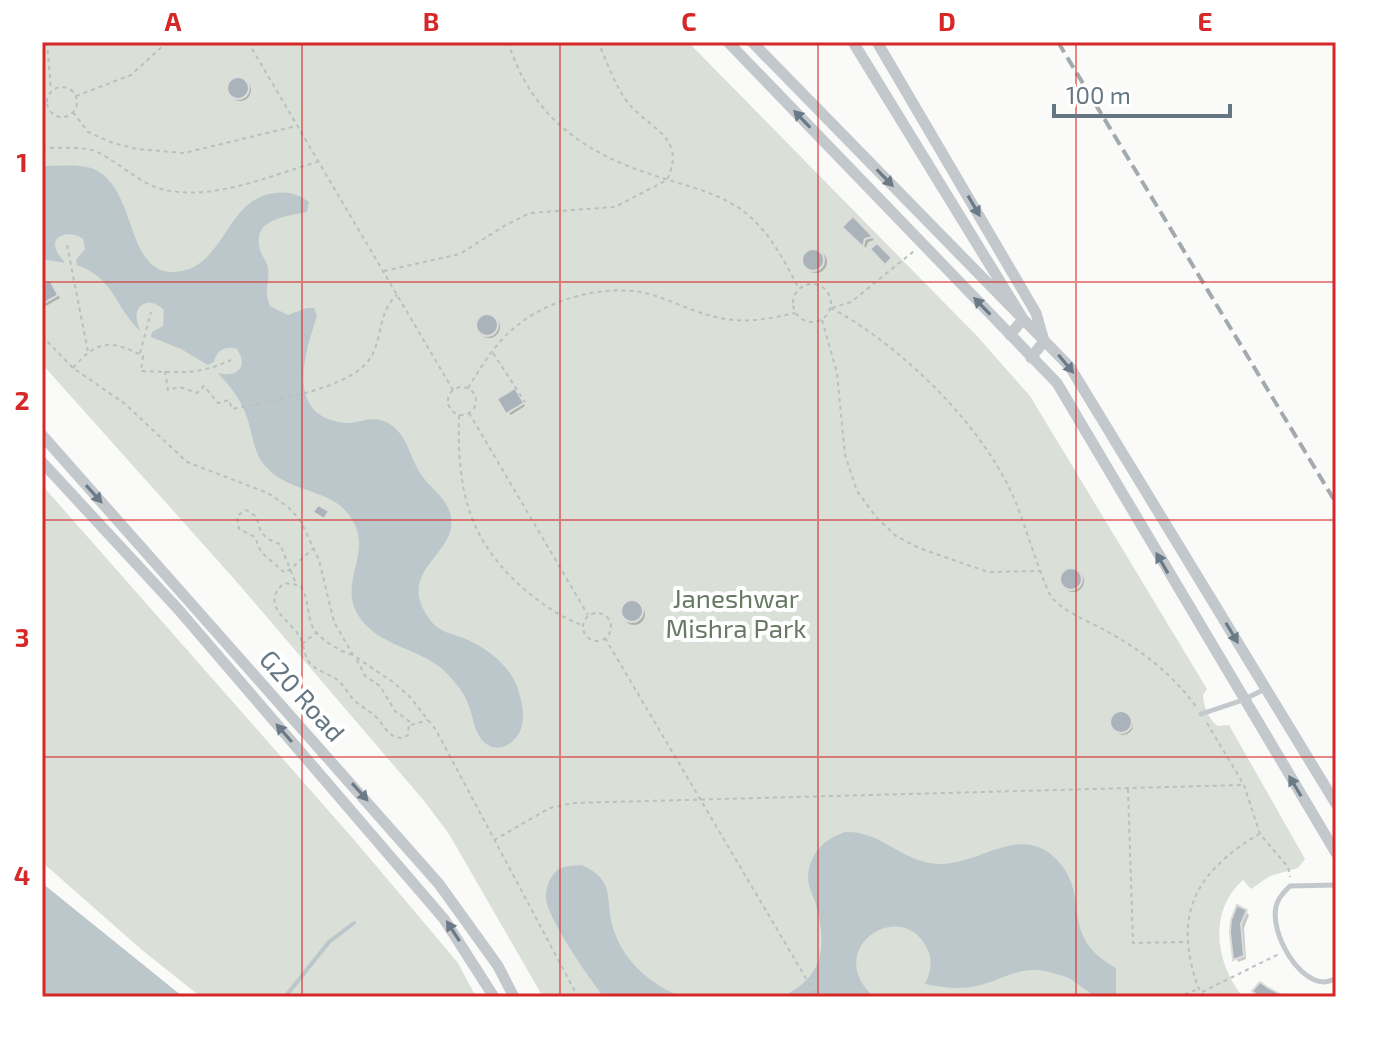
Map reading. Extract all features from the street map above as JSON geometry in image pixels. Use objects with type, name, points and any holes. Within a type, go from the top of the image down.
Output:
[{"type":"street","points":[[728,42],[1057,383],[1336,853]]},
{"type":"street","points":[[752,42],[1070,367],[1336,804]]},
{"type":"street","points":[[853,42],[1023,319]]},
{"type":"street","points":[[877,42],[1036,313],[1044,341]]},
{"type":"street","points":[[1010,335],[1023,319]]},
{"type":"street","points":[[1031,358],[1044,341]]},
{"type":"street","name":"G20 Road","points":[[42,435],[439,884],[498,966],[514,997]]},
{"type":"street","name":"G20 Road","points":[[42,462],[178,609],[444,919],[494,997]]},
{"type":"street","points":[[422,893],[439,884]]},
{"type":"lane","points":[[1201,714],[1243,700],[1266,688]]},
{"type":"lane","points":[[1336,885],[1290,886],[1277,902],[1278,935],[1294,964],[1308,976],[1323,982],[1336,979]]},
{"type":"path","points":[[47,42],[51,91],[47,102],[51,112],[62,117],[73,112],[76,96],[68,87],[51,91]]},
{"type":"path","points":[[76,96],[131,75],[167,42]]},
{"type":"path","points":[[248,42],[453,390]]},
{"type":"path","points":[[508,42],[516,67],[537,100],[557,123],[587,146],[617,163],[706,191],[746,213],[777,248],[799,289]]},
{"type":"path","points":[[384,271],[460,254],[530,213],[615,207],[667,180],[675,159],[673,146],[622,96],[598,42]]},
{"type":"path","points":[[73,112],[88,132],[113,143],[137,149],[184,153],[298,126]]},
{"type":"path","points":[[42,147],[94,150],[132,176],[160,188],[189,193],[225,189],[319,161]]},
{"type":"path","points":[[831,308],[829,294],[824,288],[810,284],[799,289],[793,298],[795,313],[807,322],[822,320],[831,308],[851,302],[923,244]]},
{"type":"path","points":[[67,245],[88,352]]},
{"type":"path","points":[[453,390],[468,388],[492,352],[513,329],[545,308],[608,290],[642,292],[729,321],[759,321],[795,313]]},
{"type":"path","points":[[165,371],[168,390],[180,387],[197,393],[204,386],[218,403],[229,400],[232,409],[310,390],[352,375],[370,359],[386,304],[397,294]]},
{"type":"path","points":[[831,308],[858,323],[902,356],[987,449],[1014,498],[1050,596],[1073,614],[1135,647],[1185,692],[1244,785],[1260,834],[1288,867],[1290,886]]},
{"type":"path","points":[[140,354],[151,312]]},
{"type":"path","points":[[822,320],[837,373],[845,455],[857,491],[876,517],[896,536],[919,548],[988,572],[1041,570]]},
{"type":"path","points":[[42,336],[73,368],[124,403],[187,462],[268,493],[300,520],[319,560],[334,622],[365,676],[380,686],[395,711],[409,721],[408,735],[403,738],[391,735],[376,716],[352,698],[340,682],[307,660],[300,636],[282,619],[275,598],[284,583],[296,582]]},
{"type":"path","points":[[73,368],[88,352],[106,343],[143,356],[141,371],[208,370],[231,360]]},
{"type":"path","points":[[492,352],[525,402]]},
{"type":"path","points":[[468,388],[476,400],[469,413]]},
{"type":"path","points":[[453,390],[448,399],[450,409],[459,415],[469,413]]},
{"type":"path","points":[[469,413],[588,615]]},
{"type":"path","points":[[459,415],[458,460],[463,490],[472,518],[491,555],[544,606],[582,625],[589,639],[600,641],[611,629],[608,618],[599,613],[588,615],[582,625]]},
{"type":"path","points":[[314,548],[291,568],[285,573],[279,570],[255,537],[239,529],[240,513],[252,511],[257,517],[260,532],[280,544],[291,568],[296,582],[304,592],[311,623],[317,632],[341,651],[393,682],[428,720],[578,997]]},
{"type":"path","points":[[259,546],[267,538]]},
{"type":"path","points":[[302,644],[317,632]]},
{"type":"path","points":[[605,638],[817,997]]},
{"type":"path","points":[[410,725],[428,720]]},
{"type":"path","points":[[492,841],[550,808],[561,805],[1244,785]]},
{"type":"path","points":[[1128,787],[1133,943],[1187,942]]},
{"type":"path","points":[[1202,994],[1187,942],[1189,914],[1211,872],[1229,852],[1260,834]]},
{"type":"path","points":[[1177,997],[1202,994],[1285,950]]},
{"type":"green space","name":"Janeshwar Mishra Park","points":[[42,42],[688,42],[977,336],[1030,396],[1207,689],[1203,695],[1209,716],[1218,726],[1229,725],[1305,859],[1298,868],[1270,876],[1251,889],[1243,880],[1224,907],[1219,937],[1221,953],[1226,969],[1243,997],[543,997],[449,834],[425,802],[236,581],[42,364]]},
{"type":"green space","points":[[42,485],[356,842],[458,963],[476,997],[201,997],[42,862]]},
{"type":"shaded area","points":[[42,166],[91,168],[106,177],[117,191],[147,259],[158,269],[174,272],[191,268],[204,260],[245,207],[258,198],[285,192],[309,202],[307,212],[272,221],[261,231],[260,250],[268,268],[267,295],[270,306],[288,315],[314,308],[317,316],[304,365],[306,396],[313,409],[325,418],[344,423],[375,419],[393,426],[404,439],[422,476],[448,508],[451,523],[448,536],[424,572],[419,585],[420,599],[436,626],[483,648],[512,677],[523,715],[520,732],[512,742],[500,747],[488,745],[477,731],[465,697],[449,675],[431,661],[377,635],[360,618],[352,594],[359,548],[355,525],[338,504],[290,484],[262,462],[243,407],[218,373],[231,374],[239,370],[242,361],[237,349],[222,350],[208,365],[181,349],[151,337],[152,332],[163,326],[164,310],[154,303],[142,305],[137,312],[140,331],[107,285],[77,265],[76,260],[85,249],[79,236],[63,235],[56,241],[57,252],[65,263],[42,259]]},
{"type":"shaded area","points":[[845,832],[871,837],[928,863],[957,862],[1016,845],[1030,845],[1044,850],[1057,860],[1067,874],[1073,888],[1080,929],[1087,942],[1116,968],[1116,994],[1096,996],[1066,977],[1040,970],[1022,971],[967,988],[925,984],[930,966],[927,948],[915,933],[900,927],[885,928],[871,935],[861,947],[856,962],[860,979],[874,997],[781,997],[805,981],[818,962],[820,923],[808,882],[809,869],[819,849]]},
{"type":"shaded area","points":[[582,865],[605,884],[613,928],[631,961],[649,979],[682,997],[604,997],[597,988],[564,938],[546,900],[548,886],[558,870]]},
{"type":"shaded area","points":[[42,883],[182,996],[183,997],[42,997]]},
{"type":"building","points":[[238,77],[246,80],[249,88],[246,96],[238,99],[230,96],[227,88],[230,80]]},
{"type":"building","points":[[853,216],[873,237],[865,239],[863,247],[842,227]]},
{"type":"building","points":[[877,243],[892,258],[885,265],[870,249]]},
{"type":"building","points":[[813,249],[821,252],[824,260],[821,268],[813,271],[805,268],[802,260],[805,252]]},
{"type":"building","points":[[50,280],[58,295],[42,304],[42,285]]},
{"type":"building","points":[[487,314],[495,317],[498,325],[495,333],[487,336],[479,333],[476,325],[479,317]]},
{"type":"building","points":[[515,388],[524,403],[506,414],[497,399]]},
{"type":"building","points":[[318,505],[329,511],[324,519],[313,512]]},
{"type":"building","points":[[1071,568],[1079,571],[1082,579],[1079,587],[1071,590],[1063,587],[1060,579],[1063,571]]},
{"type":"building","points":[[632,600],[640,603],[643,611],[640,619],[632,622],[624,619],[621,611],[624,603]]},
{"type":"building","points":[[1121,711],[1129,714],[1132,722],[1129,730],[1121,733],[1113,730],[1110,722],[1113,714]]},
{"type":"building","points":[[1237,905],[1247,910],[1241,924],[1244,956],[1233,960],[1230,932]]},
{"type":"building","points":[[1260,982],[1285,997],[1260,997],[1252,991]]},
{"type":"waterway","points":[[285,997],[329,942],[354,923]]},
{"type":"railway","points":[[1058,42],[1336,503]]}]
